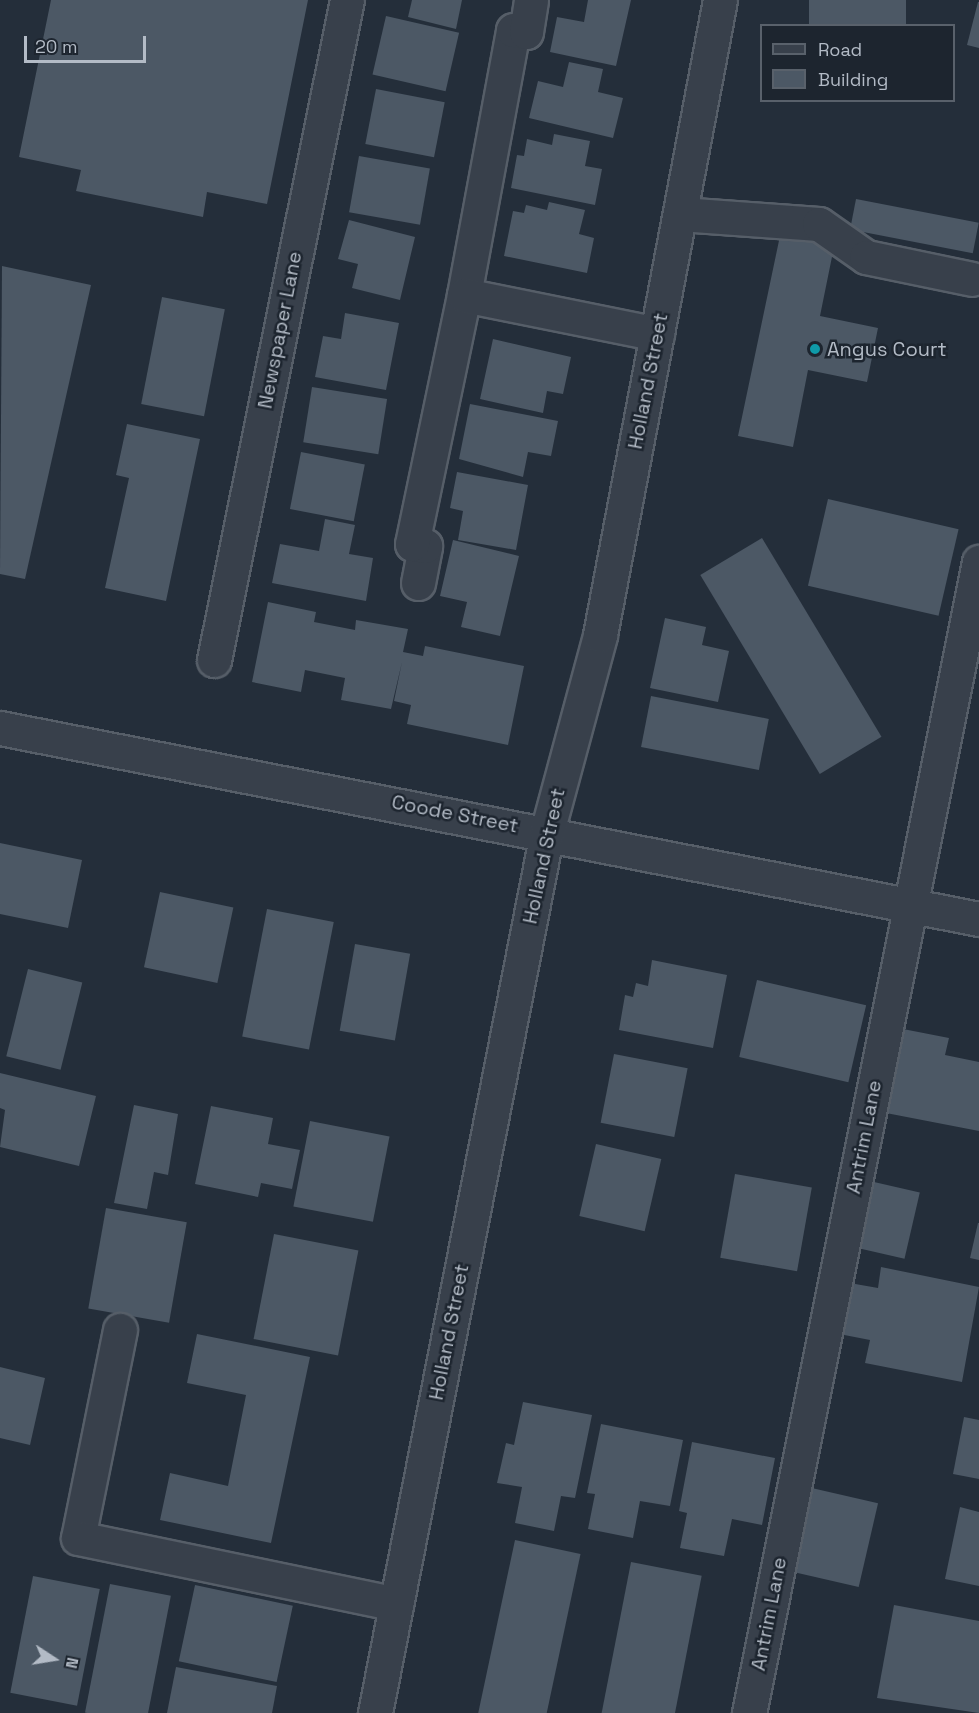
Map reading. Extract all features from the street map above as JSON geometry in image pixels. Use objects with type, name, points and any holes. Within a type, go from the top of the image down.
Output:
[{"type":"street","name":"Newspaper Lane","points":[[214,660],[347,0]]},
{"type":"street","points":[[418,583],[426,546],[412,544],[464,295],[513,30],[526,32],[531,0]]},
{"type":"street","name":"Holland Street","points":[[375,1713],[547,832],[600,634],[720,0]]},
{"type":"street","points":[[680,214],[819,224],[866,257],[972,279]]},
{"type":"street","points":[[464,295],[657,334]]},
{"type":"street","name":"Antrim Lane","points":[[749,1713],[979,562]]},
{"type":"street","name":"Coode Street","points":[[0,728],[547,832],[979,920]]},
{"type":"street","points":[[120,1330],[78,1538],[396,1604]]},
{"type":"building","points":[[51,0],[308,0],[267,204],[207,192],[203,217],[76,191],[81,170],[19,157]]},
{"type":"building","points":[[412,0],[462,0],[456,29],[408,17]]},
{"type":"building","points":[[588,0],[631,0],[616,66],[550,52],[557,17],[584,22]]},
{"type":"building","points":[[809,0],[906,0],[906,24],[809,24]]},
{"type":"building","points":[[979,2],[979,48],[967,45]]},
{"type":"building","points":[[386,16],[459,33],[446,91],[373,74]]},
{"type":"building","points":[[569,62],[603,69],[598,92],[623,98],[613,138],[529,118],[538,81],[563,87]]},
{"type":"building","points":[[376,89],[445,102],[434,157],[365,144]]},
{"type":"building","points":[[554,134],[590,141],[585,166],[602,169],[595,205],[511,188],[517,155],[524,156],[527,139],[552,145]]},
{"type":"building","points":[[359,156],[430,169],[420,225],[349,212]]},
{"type":"building","points":[[856,199],[979,223],[973,253],[850,229]]},
{"type":"building","points":[[549,202],[585,210],[579,234],[594,238],[587,273],[504,256],[513,211],[524,213],[526,205],[547,210]]},
{"type":"building","points":[[349,220],[415,237],[400,300],[352,288],[358,264],[338,259]]},
{"type":"building","name":"Angus Court","points":[[781,231],[835,242],[820,316],[878,328],[867,382],[808,370],[793,447],[738,436]]},
{"type":"building","points":[[2,266],[91,285],[25,579],[0,574]]},
{"type":"building","points":[[162,297],[225,309],[204,416],[141,404]]},
{"type":"building","points":[[345,313],[399,323],[386,390],[315,377],[323,336],[341,339]]},
{"type":"building","points":[[493,339],[571,357],[563,394],[547,391],[543,413],[480,399]]},
{"type":"building","points":[[312,387],[387,399],[378,454],[303,442]]},
{"type":"building","points":[[470,404],[558,421],[551,456],[528,452],[523,477],[459,459]]},
{"type":"building","points":[[127,424],[200,439],[166,601],[105,588],[129,478],[116,475]]},
{"type":"building","points":[[301,452],[365,464],[354,521],[290,509]]},
{"type":"building","points":[[457,472],[528,485],[516,550],[458,540],[463,511],[450,508]]},
{"type":"building","points":[[828,499],[959,529],[939,616],[808,586]]},
{"type":"building","points":[[325,519],[355,525],[349,554],[373,558],[366,601],[272,583],[280,544],[319,551]]},
{"type":"building","points":[[762,538],[881,737],[820,774],[700,575]]},
{"type":"building","points":[[453,540],[519,556],[500,636],[461,627],[467,602],[440,596]]},
{"type":"building","points":[[268,602],[316,612],[314,622],[355,630],[356,620],[408,629],[403,652],[423,656],[425,646],[524,666],[508,745],[407,724],[411,705],[394,701],[402,662],[391,709],[341,700],[345,678],[305,670],[301,692],[252,682]]},
{"type":"building","points":[[665,618],[706,627],[702,645],[729,651],[718,702],[650,688]]},
{"type":"building","points":[[651,696],[769,719],[759,770],[641,747]]},
{"type":"building","points":[[0,843],[82,860],[68,928],[0,914]]},
{"type":"building","points":[[160,892],[233,908],[217,983],[144,967]]},
{"type":"building","points":[[267,909],[334,922],[309,1050],[242,1037]]},
{"type":"building","points":[[355,944],[410,954],[395,1040],[340,1031]]},
{"type":"building","points":[[652,960],[727,975],[713,1048],[619,1030],[625,995],[633,997],[636,983],[648,986]]},
{"type":"building","points":[[28,969],[82,983],[61,1070],[6,1056]]},
{"type":"building","points":[[757,980],[866,1005],[848,1082],[739,1057]]},
{"type":"building","points":[[903,1029],[949,1038],[945,1055],[979,1062],[979,1131],[886,1113]]},
{"type":"building","points":[[614,1054],[688,1068],[674,1137],[601,1123]]},
{"type":"building","points":[[0,1073],[96,1096],[79,1166],[0,1147],[5,1110],[0,1108]]},
{"type":"building","points":[[134,1105],[178,1114],[168,1175],[154,1172],[147,1209],[114,1203]]},
{"type":"building","points":[[211,1106],[273,1118],[268,1144],[300,1150],[292,1189],[261,1183],[258,1197],[195,1184]]},
{"type":"building","points":[[310,1121],[390,1136],[373,1222],[293,1206]]},
{"type":"building","points":[[596,1144],[661,1159],[645,1231],[579,1216]]},
{"type":"building","points":[[735,1174],[812,1188],[797,1271],[720,1258]]},
{"type":"building","points":[[874,1182],[920,1193],[904,1259],[859,1248]]},
{"type":"building","points":[[106,1208],[187,1222],[169,1323],[88,1308]]},
{"type":"building","points":[[979,1223],[979,1260],[970,1258]]},
{"type":"building","points":[[274,1234],[358,1250],[338,1355],[254,1339]]},
{"type":"building","points":[[881,1267],[979,1287],[962,1382],[865,1363],[870,1340],[834,1333],[844,1282],[878,1288]]},
{"type":"building","points":[[197,1334],[310,1357],[271,1543],[160,1520],[170,1473],[228,1486],[246,1395],[187,1383]]},
{"type":"building","points":[[0,1367],[45,1378],[30,1445],[0,1438]]},
{"type":"building","points":[[523,1402],[592,1415],[575,1498],[561,1496],[554,1531],[515,1523],[522,1487],[497,1483],[506,1443],[514,1445]]},
{"type":"building","points":[[964,1417],[979,1420],[979,1479],[953,1474]]},
{"type":"building","points":[[601,1424],[683,1440],[670,1506],[640,1501],[633,1538],[588,1529],[595,1494],[587,1493]]},
{"type":"building","points":[[692,1442],[775,1458],[762,1525],[732,1519],[724,1556],[680,1548],[687,1513],[679,1511]]},
{"type":"building","points":[[803,1486],[878,1503],[859,1587],[784,1570]]},
{"type":"building","points":[[960,1507],[979,1512],[979,1586],[945,1579]]},
{"type":"building","points":[[515,1540],[581,1554],[547,1713],[478,1713]]},
{"type":"building","points":[[631,1562],[702,1576],[675,1713],[602,1713]]},
{"type":"building","points":[[33,1576],[100,1589],[77,1706],[10,1693]]},
{"type":"building","points":[[110,1584],[171,1596],[148,1713],[85,1713]]},
{"type":"building","points":[[195,1585],[293,1606],[277,1682],[179,1661]]},
{"type":"building","points":[[894,1605],[979,1621],[979,1713],[877,1698]]},
{"type":"building","points":[[176,1667],[277,1686],[272,1713],[167,1713]]},
{"type":"place","name":"Angus Court","points":[[815,349]]}]
